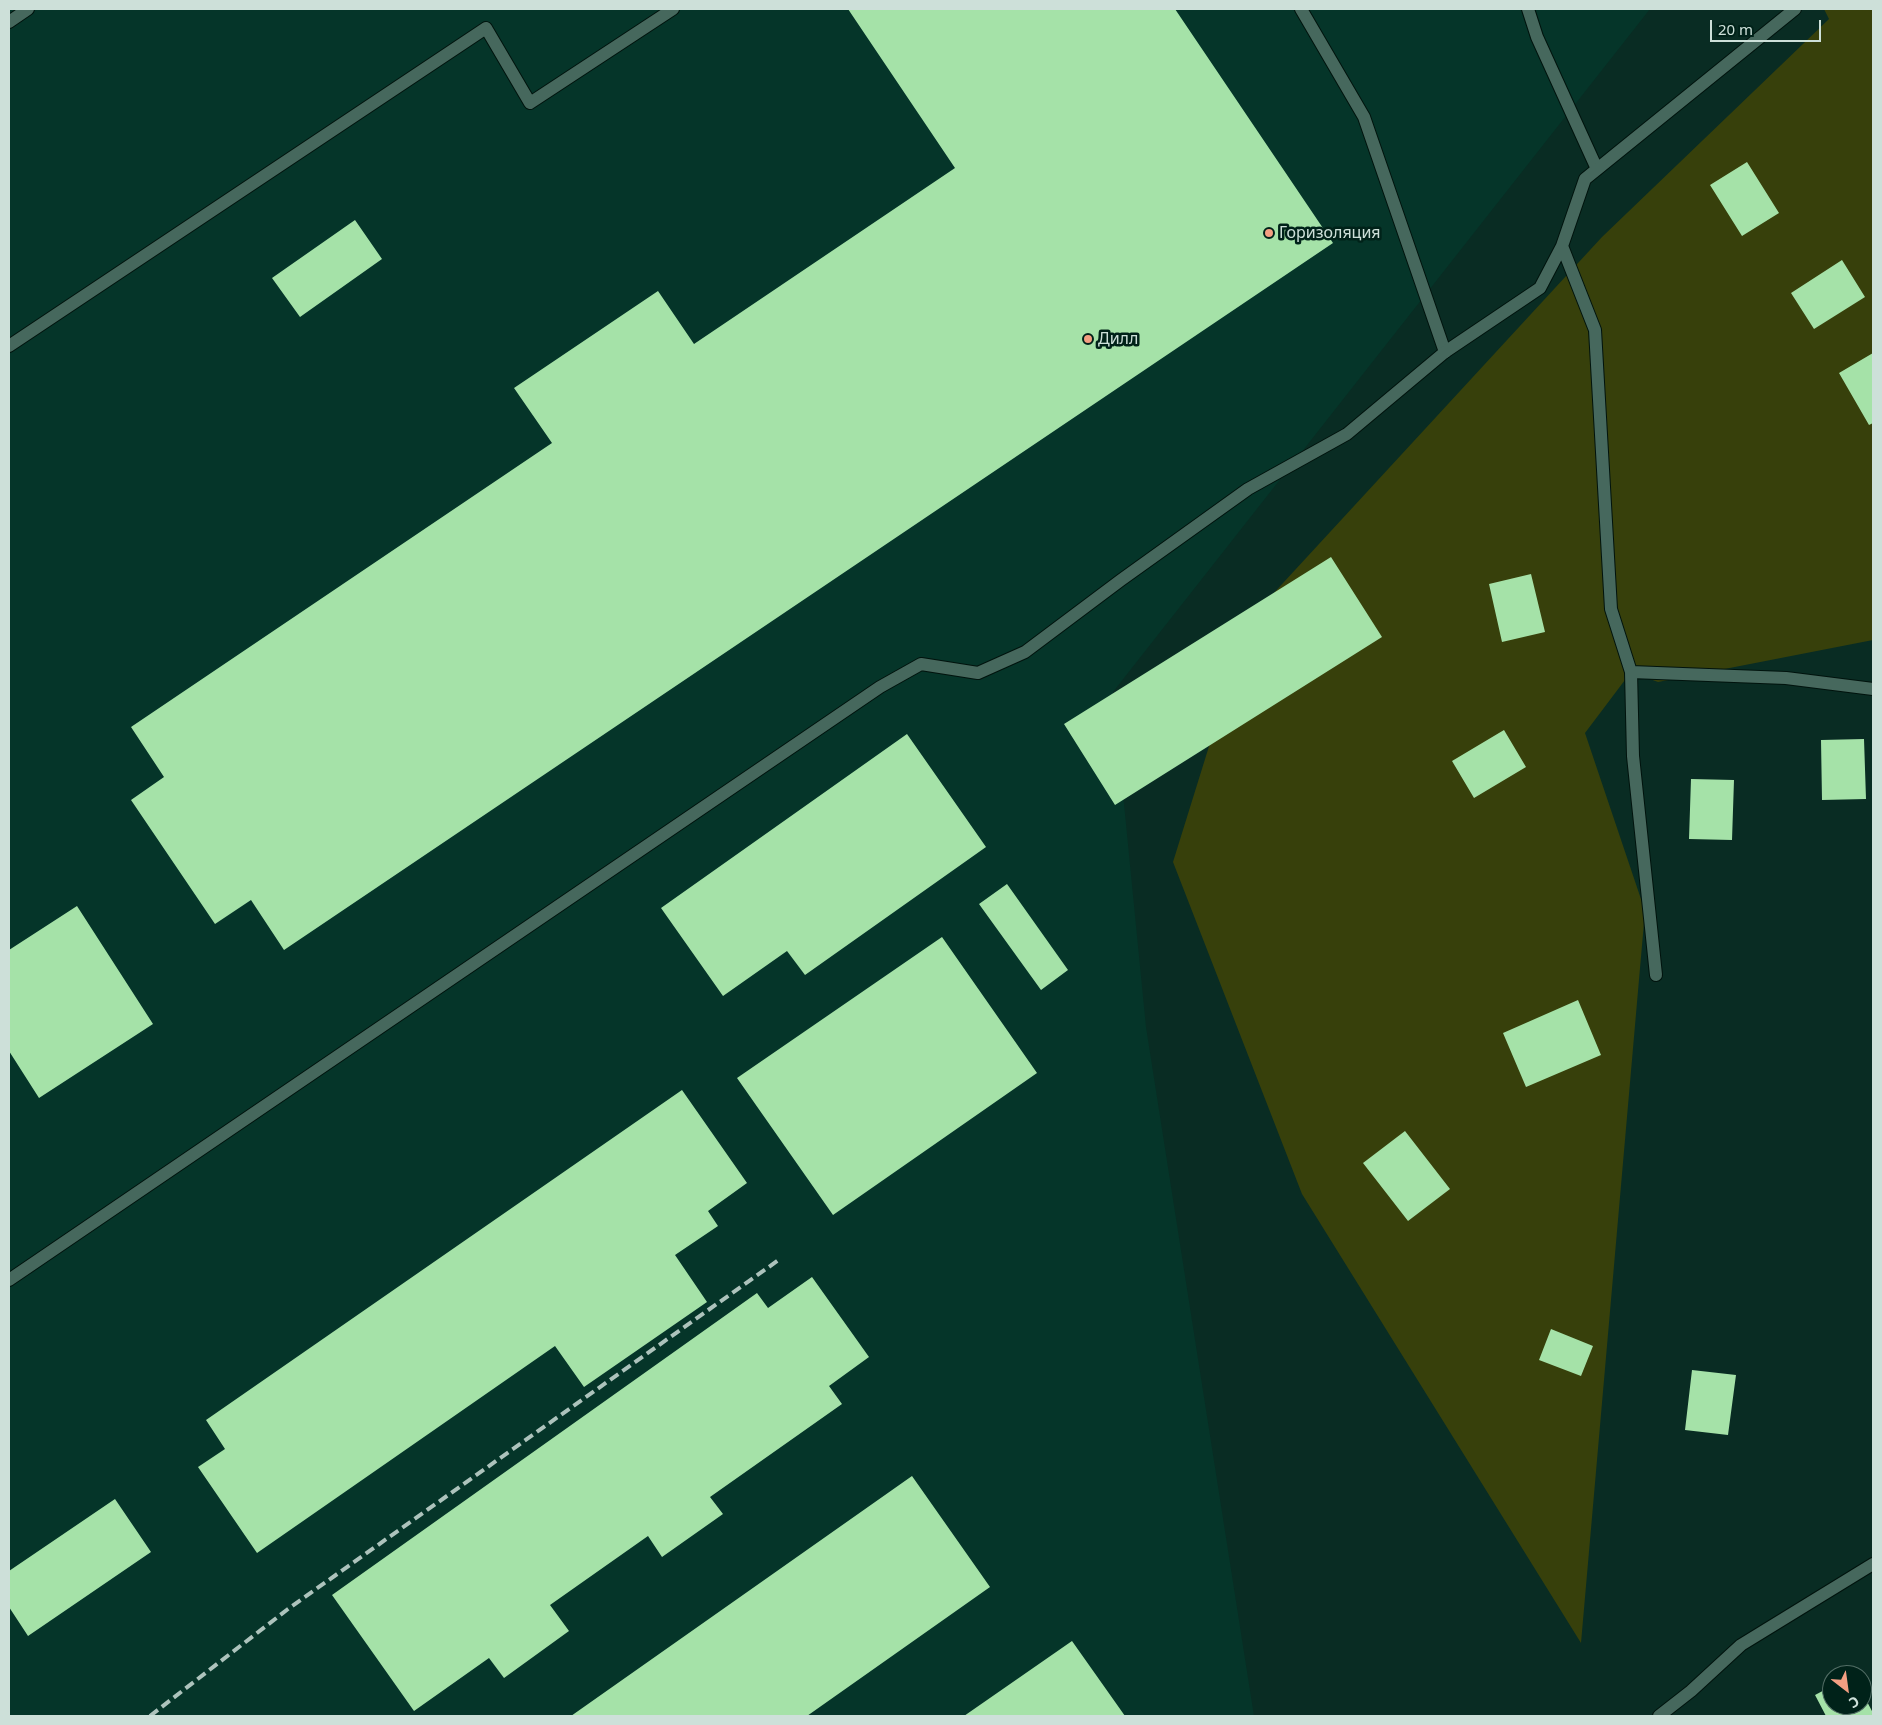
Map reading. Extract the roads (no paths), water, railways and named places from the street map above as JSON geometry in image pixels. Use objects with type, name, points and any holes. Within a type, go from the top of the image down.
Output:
[{"type":"street","points":[[9,22],[28,9]]},
{"type":"street","points":[[9,346],[486,28],[530,103],[673,9]]},
{"type":"street","points":[[1301,9],[1364,117],[1445,352]]},
{"type":"street","points":[[1528,9],[1537,37],[1597,169]]},
{"type":"street","points":[[9,1280],[880,687],[921,664],[978,673],[1025,652],[1248,488],[1347,434],[1445,352],[1540,288],[1562,246],[1585,179],[1795,9]]},
{"type":"street","points":[[1562,246],[1595,330],[1611,608],[1630,672],[1634,756],[1656,975]]},
{"type":"street","points":[[1630,672],[1786,678],[1873,689]]},
{"type":"street","points":[[1659,1716],[1741,1645],[1873,1564]]},
{"type":"railway","points":[[150,1716],[288,1609],[780,1259]]},
{"type":"place","name":"Горизоляция","points":[[1269,233]]},
{"type":"place","name":"Дилл","points":[[1088,339]]}]
